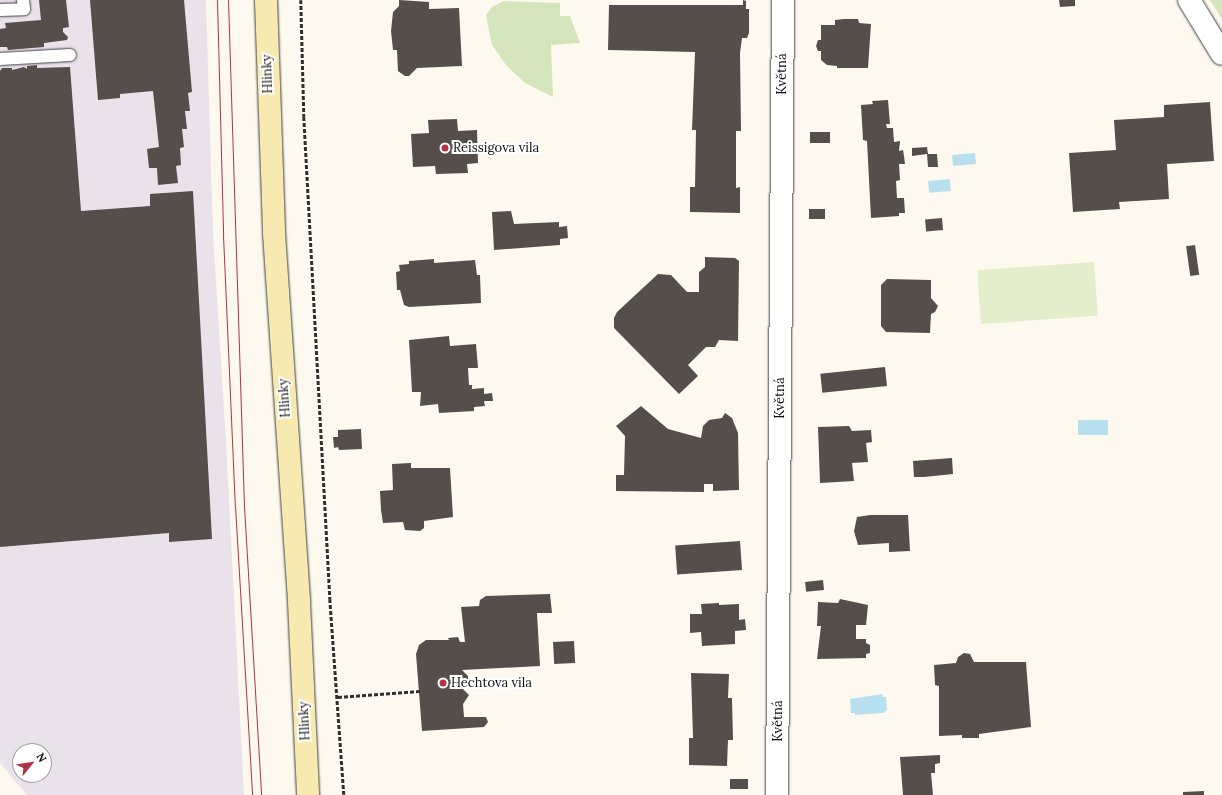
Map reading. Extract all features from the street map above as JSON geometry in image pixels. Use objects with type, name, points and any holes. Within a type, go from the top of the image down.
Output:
[{"type":"street","name":"Hlinky","points":[[266,0],[274,233],[299,602],[308,795]]},
{"type":"street","name":"Květná","points":[[777,795],[783,0]]},
{"type":"street","points":[[1189,0],[1222,54]]},
{"type":"lane","points":[[0,10],[24,9],[22,0]]},
{"type":"lane","points":[[0,59],[70,55]]},
{"type":"path","points":[[301,0],[304,118],[344,795]]},
{"type":"path","points":[[338,697],[420,691]]},
{"type":"shaded area","points":[[0,0],[206,0],[213,234],[226,441],[244,795],[27,795],[17,783],[52,783],[52,743],[12,743],[12,777],[0,763]]},
{"type":"green space","points":[[1210,0],[1222,0],[1222,19]]},
{"type":"green space","points":[[504,1],[560,3],[560,16],[570,16],[580,43],[551,45],[553,97],[525,83],[506,65],[492,45],[486,15],[492,7]]},
{"type":"green space","points":[[1094,262],[1098,316],[981,324],[977,270]]},
{"type":"water","points":[[975,153],[976,164],[953,166],[952,155]]},
{"type":"water","points":[[950,179],[951,191],[929,193],[928,181]]},
{"type":"water","points":[[1078,420],[1108,420],[1108,435],[1078,435]]},
{"type":"water","points":[[882,694],[883,697],[886,697],[887,710],[883,713],[855,715],[855,713],[851,713],[850,699]]},
{"type":"building","points":[[39,0],[66,0],[69,27],[63,28],[63,32],[68,37],[67,40],[44,43],[44,47],[8,50],[7,47],[0,47],[0,29],[6,28],[5,23],[41,20]]},
{"type":"building","points":[[90,0],[184,0],[192,92],[188,93],[190,111],[185,111],[187,129],[182,129],[184,147],[180,148],[181,165],[176,166],[178,183],[158,185],[157,168],[149,168],[147,149],[159,147],[153,91],[120,94],[120,98],[98,100]]},
{"type":"building","points":[[399,0],[429,2],[429,9],[459,8],[462,66],[417,68],[409,76],[405,76],[398,71],[397,50],[393,50],[391,31],[393,12],[399,6]]},
{"type":"building","points":[[743,0],[746,1],[746,9],[749,9],[749,33],[747,38],[742,38],[740,53],[741,131],[736,131],[736,188],[740,187],[740,213],[690,212],[690,187],[695,187],[696,130],[692,130],[695,52],[608,50],[609,5],[743,5]]},
{"type":"building","points":[[1059,0],[1075,0],[1075,6],[1060,7]]},
{"type":"building","points":[[858,19],[859,23],[871,24],[868,68],[837,68],[837,66],[827,65],[821,60],[821,51],[818,51],[816,46],[818,40],[821,40],[821,25],[835,25],[835,20]]},
{"type":"building","points":[[37,65],[37,68],[70,67],[81,211],[150,206],[150,194],[193,191],[212,539],[169,542],[169,533],[0,547],[0,71],[2,68],[12,68],[12,70],[24,67],[27,69],[27,66]]},
{"type":"building","points":[[888,100],[890,124],[886,124],[887,128],[893,128],[894,142],[900,141],[899,151],[903,150],[904,156],[905,164],[899,164],[900,180],[896,181],[897,198],[904,198],[905,213],[899,213],[899,216],[871,218],[867,141],[863,140],[861,105],[873,104],[872,101]]},
{"type":"building","points":[[1210,102],[1214,161],[1167,164],[1169,199],[1119,202],[1120,209],[1073,212],[1069,153],[1116,150],[1114,120],[1164,117],[1164,105]]},
{"type":"building","name":"Reissigova vila","points":[[457,119],[458,131],[477,130],[478,163],[467,164],[468,173],[436,174],[435,166],[413,167],[411,134],[429,133],[428,120]]},
{"type":"building","points":[[810,132],[830,132],[830,143],[810,143]]},
{"type":"building","points":[[927,147],[928,154],[937,154],[938,167],[928,167],[927,154],[912,156],[912,148]]},
{"type":"building","points":[[809,209],[825,209],[825,219],[809,219]]},
{"type":"building","points":[[511,211],[514,224],[559,222],[559,227],[567,226],[568,238],[560,239],[560,245],[494,250],[492,212]]},
{"type":"building","points":[[942,218],[943,230],[926,231],[925,219]]},
{"type":"building","points":[[1195,245],[1199,275],[1190,276],[1186,246]]},
{"type":"building","points":[[705,257],[735,258],[739,261],[738,341],[719,340],[715,347],[706,347],[688,365],[698,376],[679,394],[614,328],[614,318],[617,312],[658,274],[671,275],[687,292],[699,292],[699,272],[705,267]]},
{"type":"building","points":[[434,259],[434,263],[475,260],[477,275],[480,275],[481,303],[409,307],[404,305],[400,290],[397,290],[396,272],[400,271],[399,265],[409,264],[409,261]]},
{"type":"building","points":[[887,279],[931,280],[931,298],[938,306],[935,312],[931,314],[930,333],[886,332],[881,326],[881,285]]},
{"type":"building","points":[[449,336],[450,346],[476,344],[478,368],[468,368],[469,385],[472,385],[472,389],[484,388],[484,394],[492,393],[493,401],[484,401],[485,406],[474,407],[474,411],[439,413],[438,404],[420,406],[421,392],[412,392],[409,340]]},
{"type":"building","points":[[885,367],[887,386],[822,393],[820,374]]},
{"type":"building","points":[[641,406],[668,429],[701,438],[703,426],[709,420],[722,418],[725,413],[732,418],[738,433],[739,490],[713,491],[713,484],[704,484],[704,492],[616,491],[616,475],[624,475],[625,436],[616,426]]},
{"type":"building","points":[[849,426],[852,431],[871,430],[872,442],[866,443],[868,462],[852,463],[854,481],[820,483],[818,427]]},
{"type":"building","points":[[361,429],[362,449],[339,450],[338,447],[334,448],[333,437],[338,437],[338,430]]},
{"type":"building","points":[[952,458],[953,474],[914,477],[913,461]]},
{"type":"building","points":[[411,463],[411,468],[450,468],[453,517],[424,521],[424,528],[420,531],[405,530],[403,522],[383,523],[381,510],[380,491],[393,490],[392,464]]},
{"type":"building","points":[[870,515],[908,515],[910,551],[889,552],[889,543],[858,545],[854,531],[857,517]]},
{"type":"building","points":[[740,541],[742,570],[677,574],[675,546]]},
{"type":"building","points":[[823,580],[824,590],[806,592],[805,582]]},
{"type":"building","points":[[550,594],[552,613],[537,613],[540,666],[462,670],[468,676],[468,681],[462,688],[469,695],[463,704],[464,717],[486,717],[488,722],[484,727],[422,731],[416,654],[419,645],[426,640],[449,640],[448,638],[458,637],[460,642],[465,642],[461,607],[479,606],[480,600],[486,596]]},
{"type":"building","points":[[840,599],[868,605],[866,625],[856,625],[856,639],[866,639],[866,643],[870,645],[870,653],[866,654],[866,658],[817,659],[821,626],[817,626],[818,602],[838,603]]},
{"type":"building","points":[[719,603],[719,605],[739,604],[739,620],[745,619],[746,630],[735,631],[735,644],[702,646],[701,632],[690,633],[690,614],[702,614],[701,604]]},
{"type":"building","points":[[574,641],[575,663],[554,664],[553,642]]},
{"type":"building","points":[[964,653],[970,654],[974,662],[1026,662],[1031,727],[979,734],[979,738],[962,738],[962,735],[939,736],[939,686],[935,685],[934,665],[956,663],[958,657]]},
{"type":"building","points":[[691,673],[729,674],[728,698],[732,698],[733,740],[728,740],[727,766],[689,765],[689,738],[693,738]]},
{"type":"building","points":[[940,755],[940,763],[935,764],[935,773],[931,773],[933,795],[903,795],[900,757]]},
{"type":"building","points":[[730,779],[748,779],[748,789],[730,789]]},
{"type":"building","points":[[1204,791],[1204,795],[1183,795],[1183,792]]},
{"type":"tram line","points":[[217,0],[223,235],[235,506],[252,795]]},
{"type":"tram line","points":[[228,0],[244,506],[261,795]]},
{"type":"place","name":"Reissigova vila","points":[[445,148]]},
{"type":"place","name":"Hechtova vila","points":[[443,683]]}]
